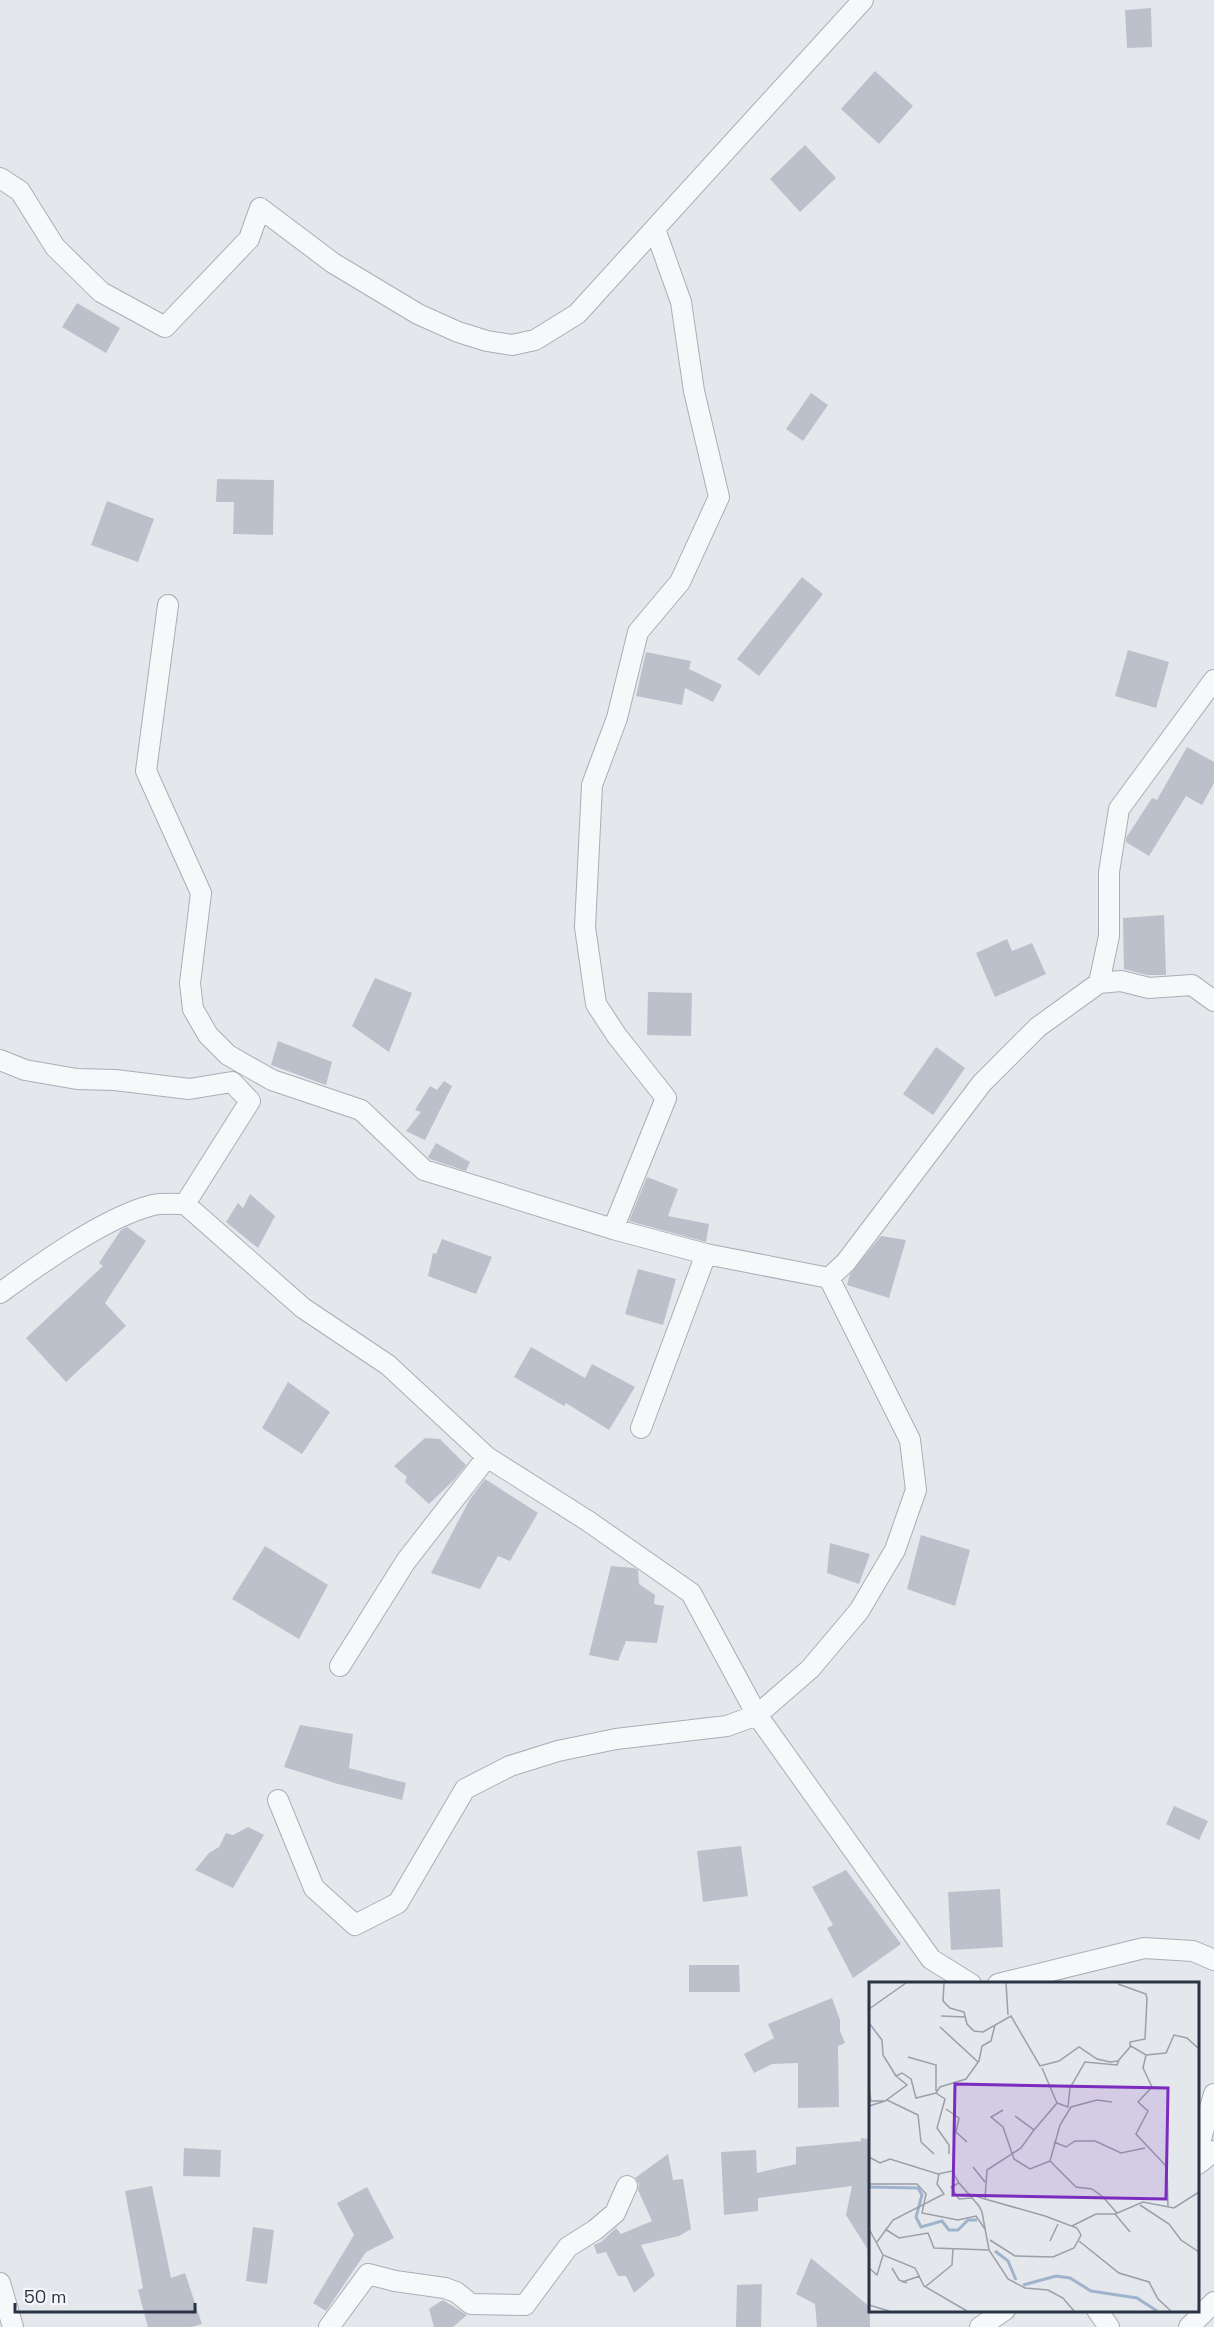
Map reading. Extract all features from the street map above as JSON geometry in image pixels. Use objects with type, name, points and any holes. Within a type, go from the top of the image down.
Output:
[{"type":"street","points":[[0,178],[20,191],[56,247],[101,292],[165,327],[249,239],[260,208],[333,263],[418,314],[458,332],[487,341],[512,345],[535,340],[578,314],[863,0]]},
{"type":"street","points":[[613,1229],[666,1098],[617,1036],[596,1004],[585,927],[592,785],[616,718],[638,632],[680,582],[719,497],[694,391],[681,302],[655,229]]},
{"type":"street","points":[[168,605],[146,771],[201,893],[190,983],[193,1009],[208,1035],[228,1055],[272,1080],[361,1110],[424,1170],[613,1229],[706,1254],[829,1278]]},
{"type":"street","points":[[1099,983],[1109,936],[1108,872],[1119,809],[1214,680]]},
{"type":"street","points":[[829,1278],[860,1245],[982,1083],[1038,1027],[1099,983],[1121,981],[1149,988],[1192,985],[1214,1001]]},
{"type":"street","points":[[0,1060],[25,1070],[77,1079],[115,1080],[189,1089],[232,1082],[250,1101],[185,1204]]},
{"type":"street","points":[[0,1293],[27,1273],[114,1219],[154,1205],[185,1204],[303,1308],[388,1365],[487,1457],[588,1521],[692,1593],[757,1715],[931,1959],[969,1982]]},
{"type":"street","points":[[640,1428],[706,1254]]},
{"type":"street","points":[[278,1800],[314,1888],[355,1925],[398,1903],[465,1789],[510,1766],[558,1750],[616,1739],[727,1726],[757,1715],[810,1669],[859,1611],[895,1550],[916,1490],[910,1440],[829,1278]]},
{"type":"street","points":[[340,1666],[406,1561],[487,1457]]},
{"type":"street","points":[[1002,1982],[1144,1948],[1193,1951],[1214,1960]]},
{"type":"street","points":[[1057,1982],[1074,1966]]},
{"type":"street","points":[[1199,2143],[1214,2094]]},
{"type":"street","points":[[1199,2162],[1214,2151]]},
{"type":"street","points":[[329,2327],[368,2274],[395,2281],[445,2288],[456,2292],[471,2304],[525,2305],[568,2247],[595,2230],[615,2213],[627,2186]]},
{"type":"street","points":[[0,2283],[13,2327]]},
{"type":"street","points":[[1189,2327],[1214,2302]]},
{"type":"street","points":[[980,2327],[1002,2312]]},
{"type":"street","points":[[1098,2312],[1109,2327]]},
{"type":"building","points":[[1151,8],[1152,47],[1127,48],[1125,10]]},
{"type":"building","points":[[875,71],[913,106],[879,144],[841,109]]},
{"type":"building","points":[[805,145],[836,178],[800,212],[770,179]]},
{"type":"building","points":[[77,303],[120,328],[106,353],[62,327]]},
{"type":"building","points":[[811,393],[828,405],[803,441],[786,429]]},
{"type":"building","points":[[217,479],[274,480],[273,535],[233,534],[234,502],[216,502]]},
{"type":"building","points":[[107,501],[154,519],[138,562],[91,545]]},
{"type":"building","points":[[802,577],[823,594],[759,676],[737,659]]},
{"type":"building","points":[[1128,650],[1169,662],[1156,708],[1115,696]]},
{"type":"building","points":[[646,652],[691,661],[689,669],[722,685],[713,702],[685,688],[682,705],[636,696]]},
{"type":"building","points":[[1187,747],[1214,762],[1214,783],[1202,805],[1186,796],[1149,856],[1126,842],[1126,838],[1152,798],[1157,800]]},
{"type":"building","points":[[1164,915],[1166,975],[1147,975],[1124,969],[1123,918]]},
{"type":"building","points":[[1007,939],[1012,951],[1032,943],[1046,974],[995,997],[976,953]]},
{"type":"building","points":[[375,978],[412,993],[389,1052],[352,1026]]},
{"type":"building","points":[[648,992],[692,993],[691,1036],[647,1035]]},
{"type":"building","points":[[278,1041],[332,1062],[326,1085],[271,1065]]},
{"type":"building","points":[[936,1047],[965,1068],[933,1115],[903,1094]]},
{"type":"building","points":[[444,1081],[452,1086],[425,1140],[406,1131],[421,1112],[415,1110],[430,1086],[437,1090]]},
{"type":"building","points":[[436,1143],[470,1162],[466,1171],[430,1159],[428,1157]]},
{"type":"building","points":[[647,1177],[678,1189],[668,1216],[709,1224],[706,1242],[629,1221]]},
{"type":"building","points":[[250,1194],[275,1216],[258,1248],[226,1222],[238,1203],[243,1208]]},
{"type":"building","points":[[127,1227],[146,1241],[105,1303],[126,1326],[66,1382],[26,1338],[103,1266],[99,1263],[121,1230]]},
{"type":"building","points":[[881,1236],[906,1240],[889,1298],[847,1285],[850,1274]]},
{"type":"building","points":[[442,1239],[492,1257],[476,1294],[428,1276],[433,1253],[436,1254]]},
{"type":"building","points":[[638,1269],[676,1279],[663,1325],[625,1314]]},
{"type":"building","points":[[531,1347],[585,1378],[592,1364],[635,1387],[609,1430],[566,1403],[564,1406],[514,1377]]},
{"type":"building","points":[[288,1382],[330,1412],[302,1454],[262,1428]]},
{"type":"building","points":[[425,1438],[440,1439],[466,1465],[429,1504],[405,1482],[407,1477],[394,1466]]},
{"type":"building","points":[[485,1479],[538,1513],[510,1561],[498,1556],[480,1589],[431,1573],[470,1499]]},
{"type":"building","points":[[921,1535],[970,1550],[955,1606],[907,1589]]},
{"type":"building","points":[[830,1543],[870,1554],[859,1584],[827,1573]]},
{"type":"building","points":[[265,1546],[328,1585],[299,1639],[232,1599]]},
{"type":"building","points":[[611,1566],[638,1570],[639,1584],[655,1595],[654,1604],[664,1606],[657,1643],[626,1641],[618,1661],[589,1655]]},
{"type":"building","points":[[300,1725],[353,1734],[349,1768],[406,1783],[402,1800],[338,1784],[284,1767]]},
{"type":"building","points":[[1174,1806],[1208,1821],[1199,1840],[1166,1824]]},
{"type":"building","points":[[248,1827],[264,1835],[233,1888],[195,1870],[209,1853],[219,1847],[226,1833],[233,1835]]},
{"type":"building","points":[[741,1846],[748,1896],[703,1902],[697,1851]]},
{"type":"building","points":[[846,1870],[901,1944],[853,1978],[827,1928],[833,1925],[812,1887]]},
{"type":"building","points":[[1000,1889],[1003,1947],[951,1950],[948,1892]]},
{"type":"building","points":[[689,1965],[739,1965],[740,1992],[689,1992]]},
{"type":"building","points":[[832,1998],[845,2043],[838,2046],[839,2107],[798,2108],[798,2063],[772,2064],[754,2073],[744,2054],[774,2038],[768,2024]]},
{"type":"building","points":[[861,2138],[869,2139],[869,2251],[846,2215],[852,2186],[758,2198],[758,2211],[724,2215],[721,2152],[756,2150],[757,2173],[796,2164],[796,2147],[861,2141]]},
{"type":"building","points":[[184,2148],[221,2150],[220,2177],[183,2176]]},
{"type":"building","points":[[668,2154],[673,2180],[683,2179],[691,2229],[679,2236],[641,2245],[655,2275],[634,2293],[626,2276],[618,2276],[606,2252],[597,2254],[594,2245],[601,2242],[616,2228],[621,2234],[652,2221],[635,2178]]},
{"type":"building","points":[[152,2186],[171,2278],[185,2273],[202,2324],[191,2327],[148,2327],[138,2290],[143,2288],[125,2191]]},
{"type":"building","points":[[367,2187],[394,2238],[366,2252],[326,2311],[313,2303],[354,2235],[337,2203]]},
{"type":"building","points":[[253,2227],[274,2230],[267,2284],[246,2281]]},
{"type":"building","points":[[811,2258],[869,2306],[870,2327],[817,2327],[815,2304],[796,2294]]},
{"type":"building","points":[[762,2284],[761,2327],[736,2327],[737,2285]]},
{"type":"building","points":[[443,2300],[467,2315],[453,2327],[434,2327],[429,2309]]}]
